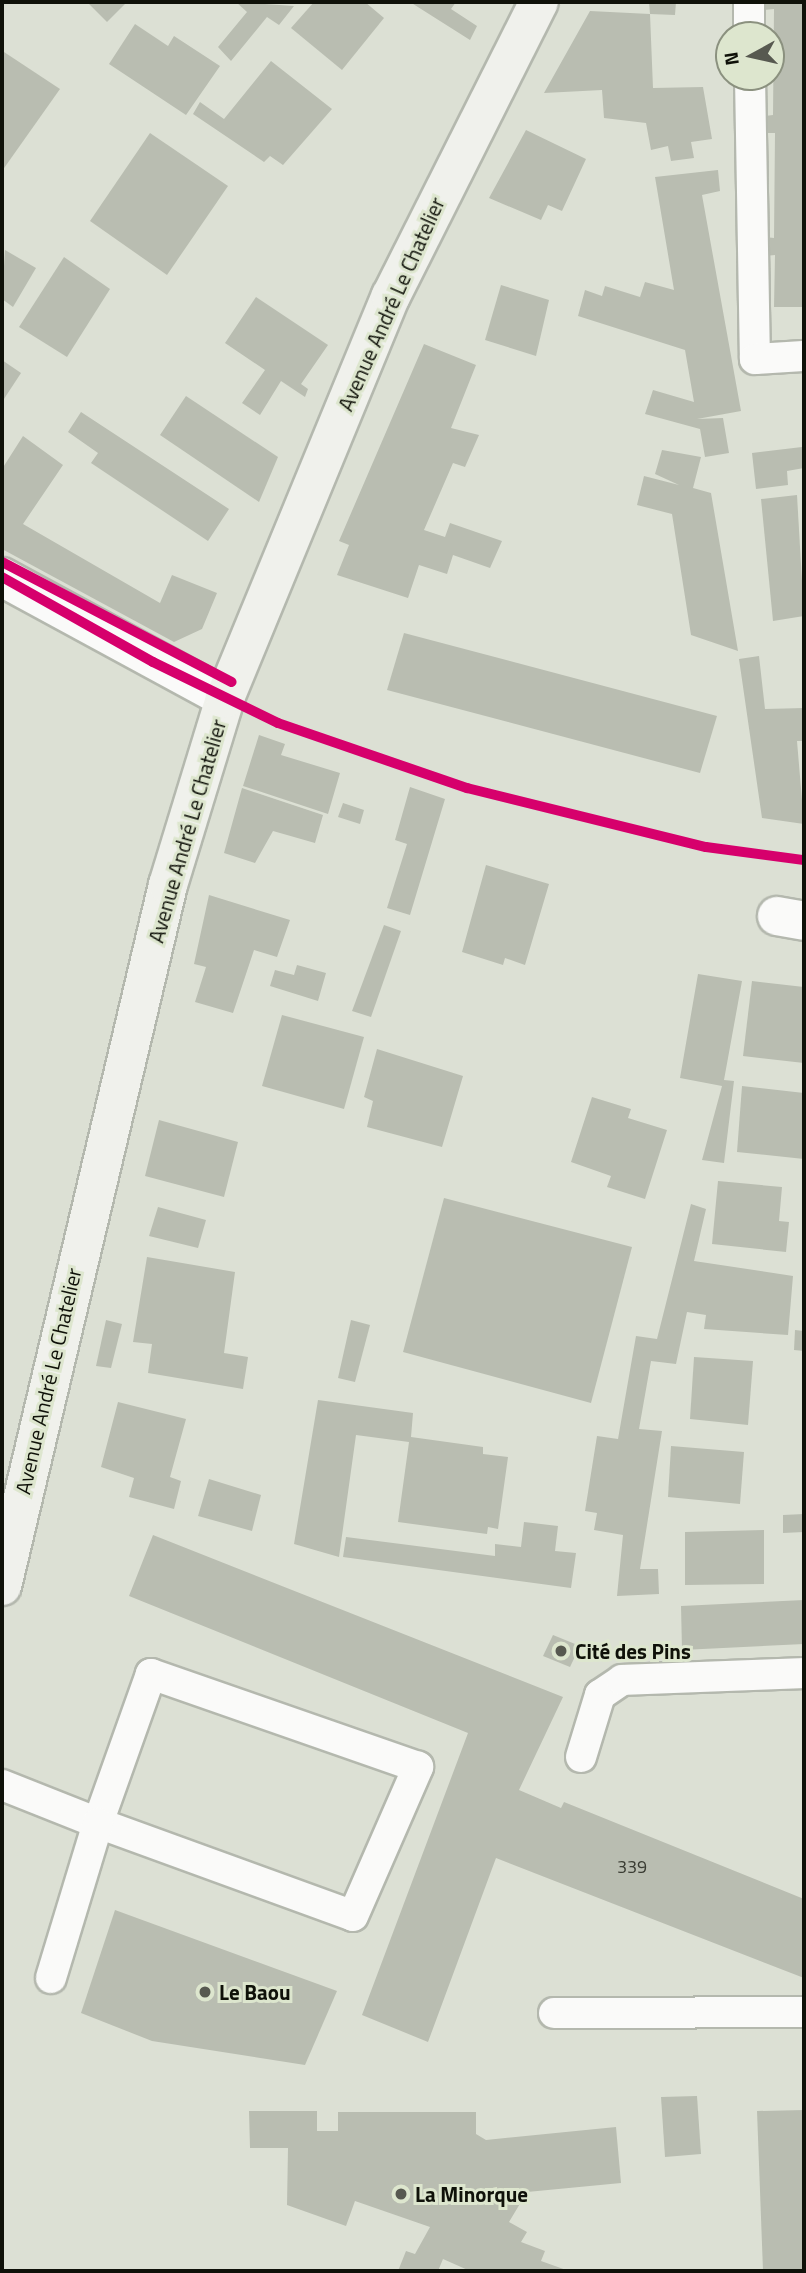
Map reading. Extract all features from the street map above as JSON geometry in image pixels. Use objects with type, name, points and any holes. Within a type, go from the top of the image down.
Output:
[{"type":"main road","name":"Avenue André Le Chatelier","points":[[2,1586],[168,886],[225,698],[391,296],[539,2]]},
{"type":"street","points":[[2,577],[225,698]]},
{"type":"lane","points":[[749,2],[749,21]]},
{"type":"lane","points":[[750,91],[755,359],[804,356]]},
{"type":"lane","points":[[581,1757],[600,1695],[622,1680],[804,1673]]},
{"type":"lane","points":[[2,1785],[98,1824],[353,1916],[418,1767],[151,1674],[98,1824],[51,1978]]},
{"type":"lane","points":[[554,2013],[804,2012]]},
{"type":"building","points":[[87,2],[127,2],[107,22]]},
{"type":"building","points":[[236,2],[294,6],[279,25],[267,17],[231,61],[218,47],[247,12]]},
{"type":"building","points":[[314,2],[365,2],[384,18],[342,70],[291,28]]},
{"type":"building","points":[[410,2],[456,2],[451,9],[477,26],[470,40]]},
{"type":"building","points":[[649,2],[676,2],[675,15],[650,14]]},
{"type":"building","points":[[764,2],[804,2],[804,307],[774,307],[775,255],[765,256],[765,237],[774,238],[775,133],[765,133],[765,116],[773,115],[773,91],[785,91],[785,21],[774,21],[774,9],[764,10]]},
{"type":"building","points":[[590,11],[650,14],[653,88],[703,87],[712,139],[691,142],[694,158],[671,161],[668,146],[651,150],[646,123],[604,118],[602,90],[544,93]]},
{"type":"building","points":[[135,24],[168,46],[174,36],[220,66],[186,115],[109,64]]},
{"type":"building","points":[[4,52],[60,89],[2,171],[2,56]]},
{"type":"building","points":[[271,61],[332,109],[283,165],[270,156],[264,162],[193,114],[200,102],[224,119]]},
{"type":"building","points":[[526,130],[586,159],[562,211],[548,205],[541,220],[489,198]]},
{"type":"building","points":[[150,133],[228,186],[167,275],[90,221]]},
{"type":"building","points":[[718,170],[720,191],[702,195],[741,411],[697,419],[723,418],[729,453],[705,457],[700,429],[645,414],[653,390],[694,402],[685,350],[578,316],[585,290],[602,296],[605,286],[640,297],[645,282],[674,290],[655,177]]},
{"type":"building","points":[[5,250],[36,268],[13,307],[2,299]]},
{"type":"building","points":[[64,257],[110,289],[67,357],[19,327]]},
{"type":"building","points":[[501,285],[549,300],[536,356],[485,340]]},
{"type":"building","points":[[256,297],[328,345],[301,384],[308,389],[305,397],[281,381],[260,415],[242,403],[265,370],[225,343]]},
{"type":"building","points":[[424,344],[476,365],[451,428],[479,435],[465,467],[453,463],[424,530],[445,537],[450,523],[502,541],[490,568],[453,555],[447,574],[419,565],[408,598],[337,575],[349,545],[339,541]]},
{"type":"building","points":[[2,360],[21,373],[2,402]]},
{"type":"building","points":[[186,396],[278,457],[259,502],[160,435]]},
{"type":"building","points":[[81,412],[229,509],[208,541],[91,463],[98,453],[68,432]]},
{"type":"building","points":[[23,436],[63,465],[23,524],[160,603],[172,575],[217,593],[202,629],[174,642],[2,549],[2,469]]},
{"type":"building","points":[[802,447],[804,468],[787,471],[788,485],[756,489],[752,453]]},
{"type":"building","points":[[662,450],[701,457],[693,488],[711,493],[738,651],[691,635],[672,514],[637,505],[644,476],[679,485],[655,474]]},
{"type":"building","points":[[797,495],[804,616],[773,621],[761,499]]},
{"type":"building","points":[[404,633],[717,716],[700,773],[387,690]]},
{"type":"building","points":[[759,656],[765,709],[804,708],[804,741],[797,741],[804,824],[762,818],[739,659]]},
{"type":"building","points":[[259,735],[285,744],[281,755],[340,773],[328,814],[243,786]]},
{"type":"building","points":[[410,787],[445,799],[410,915],[387,908],[407,844],[395,840]]},
{"type":"building","points":[[242,788],[323,815],[315,843],[273,831],[255,863],[224,853]]},
{"type":"building","points":[[343,803],[364,810],[360,824],[338,817]]},
{"type":"building","points":[[486,865],[549,884],[525,965],[505,958],[503,965],[462,952]]},
{"type":"building","points":[[209,895],[290,920],[277,957],[254,950],[233,1013],[195,1002],[206,967],[194,964]]},
{"type":"building","points":[[384,925],[401,931],[371,1017],[352,1011]]},
{"type":"building","points":[[297,965],[326,973],[318,1001],[270,986],[275,970],[294,975]]},
{"type":"building","points":[[698,974],[742,981],[724,1080],[734,1081],[724,1163],[702,1160],[722,1086],[680,1078]]},
{"type":"building","points":[[752,981],[804,987],[804,1063],[743,1056]]},
{"type":"building","points":[[282,1015],[364,1037],[344,1109],[262,1086]]},
{"type":"building","points":[[377,1049],[463,1076],[442,1147],[367,1127],[373,1101],[364,1097]]},
{"type":"building","points":[[742,1086],[804,1093],[804,1159],[737,1152]]},
{"type":"building","points":[[592,1097],[631,1109],[628,1118],[667,1130],[645,1199],[607,1187],[611,1176],[571,1162]]},
{"type":"building","points":[[159,1120],[238,1142],[224,1197],[145,1176]]},
{"type":"building","points":[[718,1181],[782,1187],[779,1221],[789,1222],[786,1252],[712,1244]]},
{"type":"building","points":[[444,1198],[632,1247],[591,1403],[403,1352]]},
{"type":"building","points":[[691,1204],[706,1209],[694,1261],[793,1276],[788,1335],[704,1329],[706,1315],[687,1312],[676,1364],[651,1361],[639,1429],[662,1431],[640,1569],[658,1569],[659,1594],[617,1596],[623,1535],[594,1530],[597,1513],[585,1511],[597,1436],[618,1439],[636,1336],[657,1339]]},
{"type":"building","points":[[158,1207],[206,1220],[198,1248],[149,1236]]},
{"type":"building","points":[[147,1257],[235,1272],[224,1353],[248,1357],[243,1389],[148,1373],[152,1344],[133,1342]]},
{"type":"building","points":[[106,1320],[122,1324],[111,1368],[96,1366]]},
{"type":"building","points":[[351,1320],[370,1325],[355,1382],[338,1378]]},
{"type":"building","points":[[795,1330],[804,1331],[804,1351],[794,1350]]},
{"type":"building","points":[[694,1357],[753,1361],[748,1425],[690,1419]]},
{"type":"building","points":[[318,1400],[413,1413],[411,1437],[483,1447],[483,1454],[508,1457],[498,1529],[488,1527],[487,1534],[398,1522],[409,1442],[356,1435],[339,1557],[294,1544]]},
{"type":"building","points":[[118,1402],[186,1419],[170,1477],[181,1481],[174,1509],[129,1497],[134,1478],[101,1467]]},
{"type":"building","points":[[671,1446],[744,1452],[740,1504],[668,1497]]},
{"type":"building","points":[[209,1479],[261,1495],[252,1531],[198,1516]]},
{"type":"building","points":[[804,1514],[804,1532],[783,1533],[783,1515]]},
{"type":"building","points":[[524,1522],[558,1526],[555,1551],[576,1553],[571,1588],[343,1557],[346,1537],[495,1556],[495,1544],[521,1547]]},
{"type":"building","points":[[764,1530],[764,1584],[685,1585],[685,1532]]},
{"type":"building","points":[[153,1535],[563,1697],[519,1790],[561,1808],[564,1802],[804,1899],[804,1978],[496,1858],[428,2042],[362,2015],[468,1733],[129,1596]]},
{"type":"building","points":[[804,1600],[804,1644],[682,1650],[681,1606]]},
{"type":"building","name":"Cité des Pins","points":[[553,1635],[580,1646],[570,1667],[543,1656]]},
{"type":"building","name":"Le Baou","points":[[115,1910],[337,1991],[305,2065],[152,2041],[81,2013]]},
{"type":"building","points":[[697,2096],[701,2154],[665,2157],[661,2097]]},
{"type":"building","points":[[804,2110],[804,2271],[763,2271],[757,2111]]},
{"type":"building","name":"La Minorque","points":[[249,2111],[317,2111],[317,2131],[338,2131],[338,2112],[476,2112],[476,2134],[486,2140],[616,2127],[621,2183],[527,2192],[509,2222],[527,2232],[521,2242],[545,2251],[541,2261],[569,2271],[470,2271],[443,2259],[438,2271],[398,2271],[406,2251],[415,2254],[430,2227],[355,2201],[346,2226],[287,2205],[288,2148],[250,2148]]},
{"type":"cycle path","points":[[2,562],[232,682]]},
{"type":"cycle path","points":[[2,577],[153,662],[278,723],[467,788],[706,847],[804,860]]},
{"type":"place","name":"Cité des Pins","points":[[561,1651]]},
{"type":"place","name":"Le Baou","points":[[205,1992]]},
{"type":"place","name":"La Minorque","points":[[401,2194]]}]
